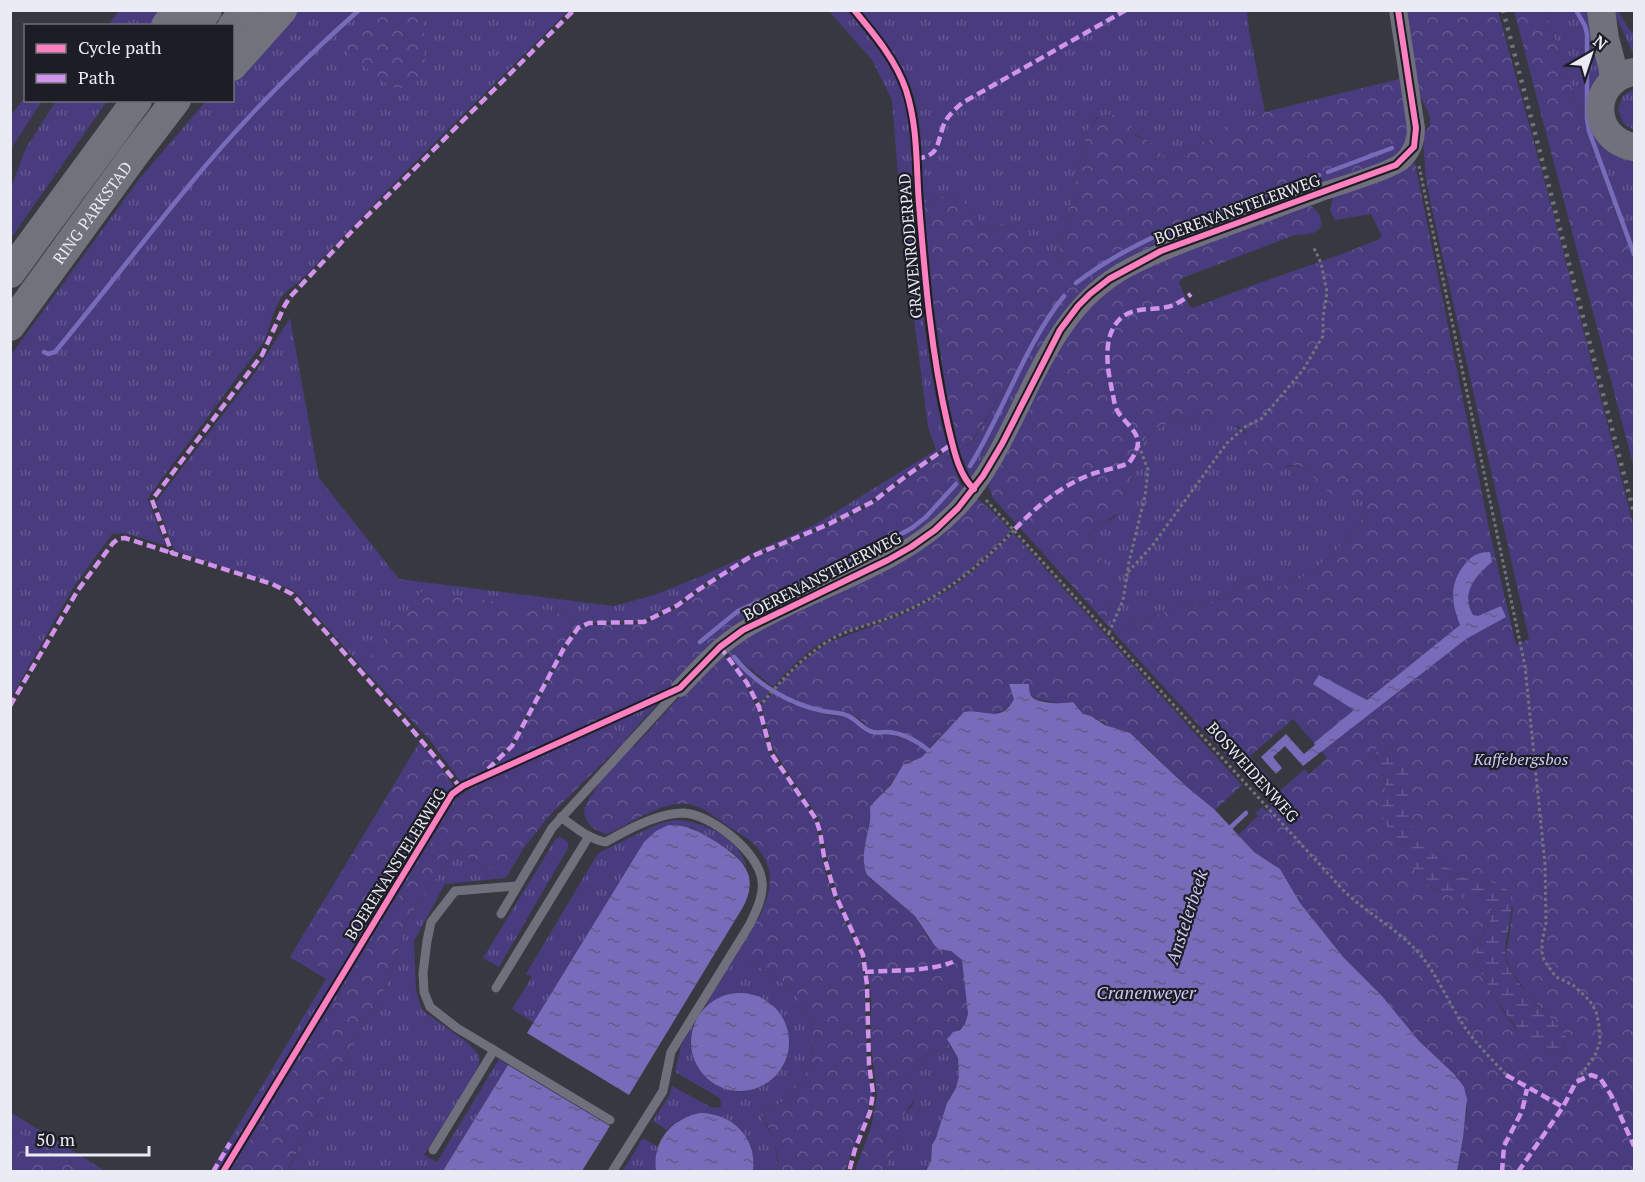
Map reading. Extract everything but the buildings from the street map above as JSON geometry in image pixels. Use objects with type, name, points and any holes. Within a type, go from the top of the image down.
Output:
[{"type":"highway","points":[[167,24],[177,10]]},
{"type":"highway","points":[[196,24],[207,10]]},
{"type":"highway","points":[[234,24],[245,10]]},
{"type":"highway","points":[[234,64],[282,10]]},
{"type":"highway","points":[[38,233],[118,102]]},
{"type":"highway","name":"RING PARKSTAD","points":[[10,273],[136,102]]},
{"type":"highway","name":"RING PARKSTAD","points":[[10,326],[174,102]]},
{"type":"highway","points":[[134,155],[196,102]]},
{"type":"main road","points":[[1602,13],[1605,39],[1612,64],[1628,73],[1603,94],[1600,103],[1602,121],[1611,136],[1627,146],[1635,147]]},
{"type":"street","points":[[1398,10],[1416,128],[1414,147]]},
{"type":"street","name":"BOERENANSTELERWEG","points":[[680,688],[720,646],[743,630],[888,560],[935,530],[974,489],[1002,444],[1060,330],[1078,306],[1109,279],[1161,251],[1396,165],[1414,147]]},
{"type":"lane","points":[[501,914],[552,828],[680,688]]},
{"type":"lane","points":[[561,817],[589,836],[606,842],[672,813],[692,814],[702,818],[746,848],[756,863],[762,881],[760,903],[750,924],[670,1052],[663,1090],[612,1172]]},
{"type":"lane","points":[[496,988],[589,836]]},
{"type":"lane","points":[[517,886],[455,891],[431,922],[423,973],[424,992],[430,1007],[457,1028],[610,1120]]},
{"type":"lane","points":[[433,1150],[495,1050]]},
{"type":"path","points":[[1414,147],[1525,666],[1545,864],[1546,923],[1542,942],[1544,960],[1556,976],[1573,985],[1589,1000],[1596,1011],[1599,1025],[1600,1042],[1595,1055],[1576,1082]]},
{"type":"path","points":[[1128,572],[1152,546],[1227,443],[1246,426],[1261,419],[1303,370],[1323,336],[1327,292],[1321,263],[1313,246]]},
{"type":"path","points":[[1109,633],[1123,600],[1145,496],[1148,470],[1138,443]]},
{"type":"path","points":[[759,707],[795,665],[826,642],[902,613],[948,588],[975,568],[1015,530]]},
{"type":"green space","points":[[376,10],[423,11],[425,69],[418,80],[403,88],[391,87],[336,44]]},
{"type":"green space","points":[[119,11],[170,11],[160,24],[109,24]]},
{"type":"green space","points":[[291,11],[568,11],[406,171],[299,282],[284,294],[276,307],[265,340],[149,496],[148,500],[165,544],[125,533],[112,534],[73,588],[11,698],[11,355],[140,178],[205,102],[234,102],[234,71]]},
{"type":"green space","points":[[829,11],[848,11],[893,71],[903,94],[912,143],[915,230],[923,312],[930,366],[947,446],[855,511],[750,557],[704,584],[678,603],[642,621],[588,623],[548,610],[376,650],[362,667],[291,589],[174,549],[156,502],[257,370],[290,318],[319,478],[399,579],[614,606],[654,595],[702,576],[816,524],[936,450],[928,427],[902,227],[892,100],[872,60]]},
{"type":"green space","points":[[860,11],[1247,11],[1265,112],[1224,130],[1214,139],[1195,145],[1179,158],[1170,159],[1159,154],[1148,141],[1097,117],[1088,129],[1055,268],[1004,223],[984,227],[955,192],[924,203],[920,130],[911,88],[895,57]]},
{"type":"green space","name":"Kaffebergsbos","points":[[1404,11],[1498,11],[1553,212],[1634,528],[1634,1171],[1457,1171],[1467,1110],[1466,1092],[1454,1074],[1419,1041],[1382,996],[1344,958],[1300,903],[1275,865],[1254,852],[1238,835],[1258,816],[1255,813],[1262,807],[1266,811],[1272,806],[1268,801],[1305,769],[1309,774],[1327,758],[1293,719],[1250,756],[1272,781],[1260,792],[1117,636],[1132,623],[1178,608],[1224,598],[1251,579],[1278,586],[1291,584],[1315,569],[1350,536],[1363,517],[1365,499],[1362,495],[1347,498],[1335,496],[1306,469],[1298,465],[1271,468],[1255,462],[1246,452],[1247,436],[1238,426],[1231,426],[1205,414],[1172,421],[1146,436],[1136,459],[1129,484],[1129,496],[1124,508],[1088,535],[1093,548],[1105,563],[1111,577],[1111,600],[1105,622],[993,498],[989,488],[988,479],[1062,340],[1087,307],[1136,270],[1309,205],[1321,218],[1321,226],[1315,232],[1295,235],[1182,278],[1179,283],[1189,305],[1192,308],[1201,305],[1379,239],[1382,236],[1371,214],[1335,220],[1330,210],[1333,197],[1339,192],[1415,163],[1491,538],[1516,645],[1529,639],[1429,196],[1422,134],[1430,126],[1430,116],[1417,90]],"holes":[[[1383,743],[1399,756],[1407,770],[1409,821],[1417,836],[1432,854],[1456,874],[1491,882],[1513,908],[1506,956],[1510,969],[1528,994],[1562,1030],[1565,1043],[1562,1050],[1551,1055],[1518,1030],[1486,982],[1476,956],[1491,916],[1489,903],[1443,894],[1425,883],[1410,860],[1393,829],[1384,805],[1384,778],[1375,757]]]},
{"type":"green space","points":[[1514,11],[1545,11],[1580,112],[1581,131],[1584,130],[1601,172],[1634,268],[1634,468]]},
{"type":"green space","points":[[1545,11],[1591,11],[1605,58],[1598,92],[1634,165],[1634,268],[1601,172],[1584,130],[1581,131],[1580,112]]},
{"type":"green space","points":[[1613,11],[1618,11],[1634,34],[1634,55]]},
{"type":"green space","points":[[1403,78],[1410,131],[1407,143],[1393,158],[1151,250],[1013,377],[971,442],[959,450],[946,390],[932,295],[924,203],[955,192],[984,227],[1004,223],[1055,267],[1088,129],[1097,119],[1106,115],[1116,115],[1129,119],[1135,136],[1152,143],[1164,157],[1179,158],[1191,147],[1214,139],[1230,123],[1237,120],[1254,118],[1265,112]]},
{"type":"green space","points":[[1634,89],[1634,130],[1623,123],[1618,109],[1623,96]]},
{"type":"green space","points":[[24,98],[24,102],[41,102],[11,149],[11,115]]},
{"type":"green space","points":[[55,102],[106,102],[11,238],[11,187],[26,148]]},
{"type":"green space","points":[[1046,346],[971,480],[959,450],[972,442],[1013,377]]},
{"type":"green space","points":[[1205,414],[1240,429],[1286,467],[1296,465],[1305,468],[1362,495],[1365,499],[1363,517],[1339,547],[1315,569],[1291,584],[1274,586],[1251,579],[1224,598],[1178,608],[1132,623],[1117,636],[1105,622],[1110,606],[1104,562],[1093,551],[1088,536],[1099,526],[1115,517],[1129,495],[1129,484],[1136,459],[1146,436],[1172,421]]},
{"type":"green space","points":[[948,449],[961,485],[992,511],[1011,531],[975,566],[948,586],[905,610],[827,639],[802,658],[773,687],[733,655],[745,671],[771,691],[760,704],[726,650],[665,692],[492,768],[514,745],[572,637],[581,628],[589,625],[644,624],[679,607],[751,559],[864,509]]},
{"type":"green space","points":[[1013,533],[1242,785],[1215,810],[1187,787],[1143,744],[1083,714],[1073,702],[1060,704],[1034,698],[1028,684],[1010,687],[1014,699],[1010,705],[998,713],[962,714],[929,748],[909,736],[870,729],[860,719],[850,714],[821,710],[792,700],[775,689],[793,670],[827,643],[904,614],[949,590],[977,568]]},
{"type":"green space","points":[[423,590],[548,610],[588,623],[573,630],[512,743],[484,771],[461,782],[429,739],[362,667]]},
{"type":"green space","points":[[723,656],[728,658],[744,681],[760,714],[768,751],[815,820],[831,890],[861,956],[865,985],[867,1063],[872,1095],[864,1125],[845,1171],[778,1171],[774,1141],[760,1114],[776,1106],[800,1082],[808,1067],[813,1034],[809,1017],[794,994],[771,975],[736,955],[766,901],[769,872],[764,858],[748,839],[705,810],[693,805],[679,804],[661,808],[607,834],[593,828],[585,816],[585,806],[623,743],[550,815],[523,849],[506,878],[456,850],[407,920],[389,980],[350,1049],[287,1171],[232,1172],[460,795],[610,728],[634,747],[693,682]]},
{"type":"green space","points":[[773,692],[792,704],[827,715],[845,717],[855,721],[871,734],[901,737],[928,751],[922,757],[906,763],[886,790],[870,806],[870,821],[864,851],[865,870],[867,876],[915,916],[929,939],[943,951],[951,951],[962,960],[968,1014],[966,1024],[956,1031],[949,1044],[951,1048],[928,1053],[916,1065],[910,1082],[916,1091],[916,1098],[902,1117],[899,1124],[899,1138],[882,1171],[855,1171],[872,1124],[877,1095],[871,1046],[871,996],[865,955],[834,886],[818,817],[774,751],[761,706]]},
{"type":"green space","points":[[659,702],[625,740],[610,728],[463,794],[476,785]]},
{"type":"green space","points":[[419,743],[437,761],[454,787],[442,800],[336,977],[294,950]]},
{"type":"green space","points":[[1380,743],[1396,754],[1406,766],[1410,785],[1410,819],[1413,828],[1428,849],[1456,874],[1500,885],[1510,893],[1511,909],[1506,941],[1508,966],[1521,985],[1562,1030],[1566,1037],[1562,1050],[1546,1054],[1532,1046],[1512,1022],[1484,978],[1476,956],[1491,916],[1489,904],[1446,895],[1429,886],[1413,868],[1398,840],[1386,825],[1382,812],[1385,780],[1376,756]]},
{"type":"green space","points":[[459,796],[248,1146],[232,1171],[229,1172],[455,799]]},
{"type":"green space","points":[[673,820],[695,823],[717,832],[736,847],[746,866],[734,853],[691,827],[644,842],[534,1023],[512,1009],[532,977],[526,974],[598,853],[658,824]]},
{"type":"green space","points":[[560,837],[568,842],[568,848],[499,967],[483,958],[555,840]]},
{"type":"green space","points":[[456,850],[506,878],[445,884],[414,941],[416,990],[422,1010],[468,1043],[479,1055],[476,1072],[424,1155],[437,1162],[499,1059],[508,1065],[443,1171],[287,1172],[350,1049],[389,980],[407,920]]},
{"type":"green space","points":[[294,950],[336,977],[218,1171],[210,1172],[326,979],[290,957]]},
{"type":"green space","points":[[736,955],[771,975],[794,994],[809,1017],[813,1034],[808,1067],[800,1082],[776,1106],[760,1114],[775,1141],[778,1171],[753,1171],[752,1153],[747,1138],[726,1118],[712,1114],[697,1114],[682,1119],[667,1130],[653,1121],[670,1094],[672,1086],[711,1107],[719,1108],[721,1105],[720,1098],[675,1072],[681,1046],[693,1025],[691,1045],[696,1063],[705,1076],[719,1086],[735,1091],[752,1090],[767,1083],[783,1066],[787,1047],[786,1031],[782,1018],[773,1007],[762,999],[736,994],[706,1004]]},
{"type":"green space","points":[[951,1048],[958,1058],[959,1076],[932,1145],[931,1162],[926,1171],[882,1172],[899,1138],[899,1124],[902,1117],[913,1105],[916,1091],[910,1082],[916,1065],[928,1053]]},
{"type":"green space","points":[[10,1112],[105,1171],[80,1171],[11,1128]]},
{"type":"green space","points":[[11,1128],[80,1171],[11,1171]]},
{"type":"green space","points":[[643,1138],[658,1147],[656,1171],[622,1172]]},
{"type":"water","points":[[1490,552],[1492,562],[1480,573],[1472,585],[1468,599],[1469,607],[1473,615],[1478,616],[1501,606],[1506,617],[1466,639],[1303,766],[1285,746],[1273,757],[1282,768],[1276,774],[1261,757],[1286,734],[1304,754],[1354,710],[1313,684],[1319,675],[1367,700],[1460,625],[1453,601],[1456,578],[1470,558],[1479,553]]},
{"type":"water","name":"Cranenweyer","points":[[1009,684],[1029,684],[1031,695],[1037,700],[1053,703],[1073,702],[1083,714],[1105,725],[1130,733],[1215,810],[1254,852],[1280,869],[1300,903],[1344,958],[1382,996],[1419,1041],[1454,1074],[1464,1087],[1467,1099],[1457,1171],[926,1171],[931,1162],[932,1145],[959,1076],[958,1058],[947,1039],[953,1032],[960,1030],[968,1014],[962,960],[951,951],[940,950],[935,946],[915,916],[867,875],[864,857],[870,806],[891,785],[903,765],[922,757],[964,712],[991,714],[1009,707],[1014,699]]},
{"type":"water","points":[[669,825],[687,827],[697,831],[732,853],[745,867],[750,885],[743,907],[629,1095],[527,1033],[644,842],[656,831]]},
{"type":"water","points":[[740,993],[759,997],[775,1007],[785,1023],[789,1042],[785,1061],[775,1077],[759,1087],[740,1091],[721,1087],[705,1077],[695,1061],[691,1042],[695,1023],[705,1007],[721,997]]},
{"type":"water","points":[[508,1065],[610,1126],[582,1171],[443,1171]]},
{"type":"water","points":[[700,1113],[723,1117],[740,1130],[747,1138],[751,1148],[753,1171],[656,1171],[657,1150],[666,1133],[680,1120]]},
{"type":"waterway","points":[[44,352],[48,354],[55,352],[187,188],[248,118],[313,52],[359,10]]},
{"type":"waterway","points":[[1576,10],[1587,34],[1589,131],[1634,254]]},
{"type":"waterway","points":[[1328,172],[1392,148]]},
{"type":"waterway","points":[[1076,283],[1103,264],[1162,233],[1224,208],[1319,175]]},
{"type":"waterway","points":[[970,466],[1037,336],[1064,296]]},
{"type":"waterway","points":[[700,642],[738,611],[864,554],[912,528],[926,517],[956,484]]},
{"type":"waterway","points":[[734,657],[752,676],[786,698],[810,708],[846,715],[873,732],[903,735],[928,750]]},
{"type":"waterway","name":"Anstelerbeek","points":[[1229,833],[1231,827],[1246,813]]},
{"type":"railway","points":[[1503,10],[1634,513]]},
{"type":"marked path","points":[[461,788],[292,594],[272,584],[172,553],[152,500],[262,355],[290,297],[353,230],[574,10]]},
{"type":"marked path","points":[[916,159],[935,150],[945,122],[962,103],[1126,10]]},
{"type":"marked path","points":[[1015,529],[1041,504],[1070,484],[1092,474],[1129,463],[1138,442],[1115,404],[1107,356],[1110,336],[1113,328],[1124,316],[1142,310],[1170,306],[1191,294]]},
{"type":"marked path","points":[[488,769],[512,746],[564,648],[578,628],[589,623],[644,622],[678,605],[750,557],[829,524],[874,501],[952,444]]},
{"type":"marked path","points":[[10,706],[78,590],[113,543],[125,538],[172,553]]},
{"type":"marked path","points":[[720,647],[747,683],[759,707],[771,753],[816,819],[835,894],[863,955],[867,985],[869,1064],[873,1093],[870,1112],[855,1149],[849,1172]]},
{"type":"marked path","points":[[865,972],[921,969],[953,962]]},
{"type":"marked path","points":[[1506,1075],[1563,1107]]},
{"type":"marked path","points":[[1518,1172],[1563,1107],[1576,1082],[1591,1075],[1600,1078],[1611,1095],[1634,1146]]},
{"type":"marked path","points":[[1502,1172],[1504,1146],[1522,1111],[1527,1089]]},
{"type":"marked path","points":[[213,1172],[230,1143]]},
{"type":"cycle path","name":"GRAVENRODERPAD","points":[[854,10],[890,58],[902,79],[910,104],[915,132],[926,288],[937,371],[957,460],[968,483],[974,489]]},
{"type":"cycle path","points":[[223,1172],[452,794],[463,786],[680,688],[720,647],[743,630],[888,560],[935,530],[958,508],[983,476],[1002,444],[1060,330],[1078,306],[1109,279],[1161,251],[1396,165],[1414,147],[1416,128],[1398,10]]}]
